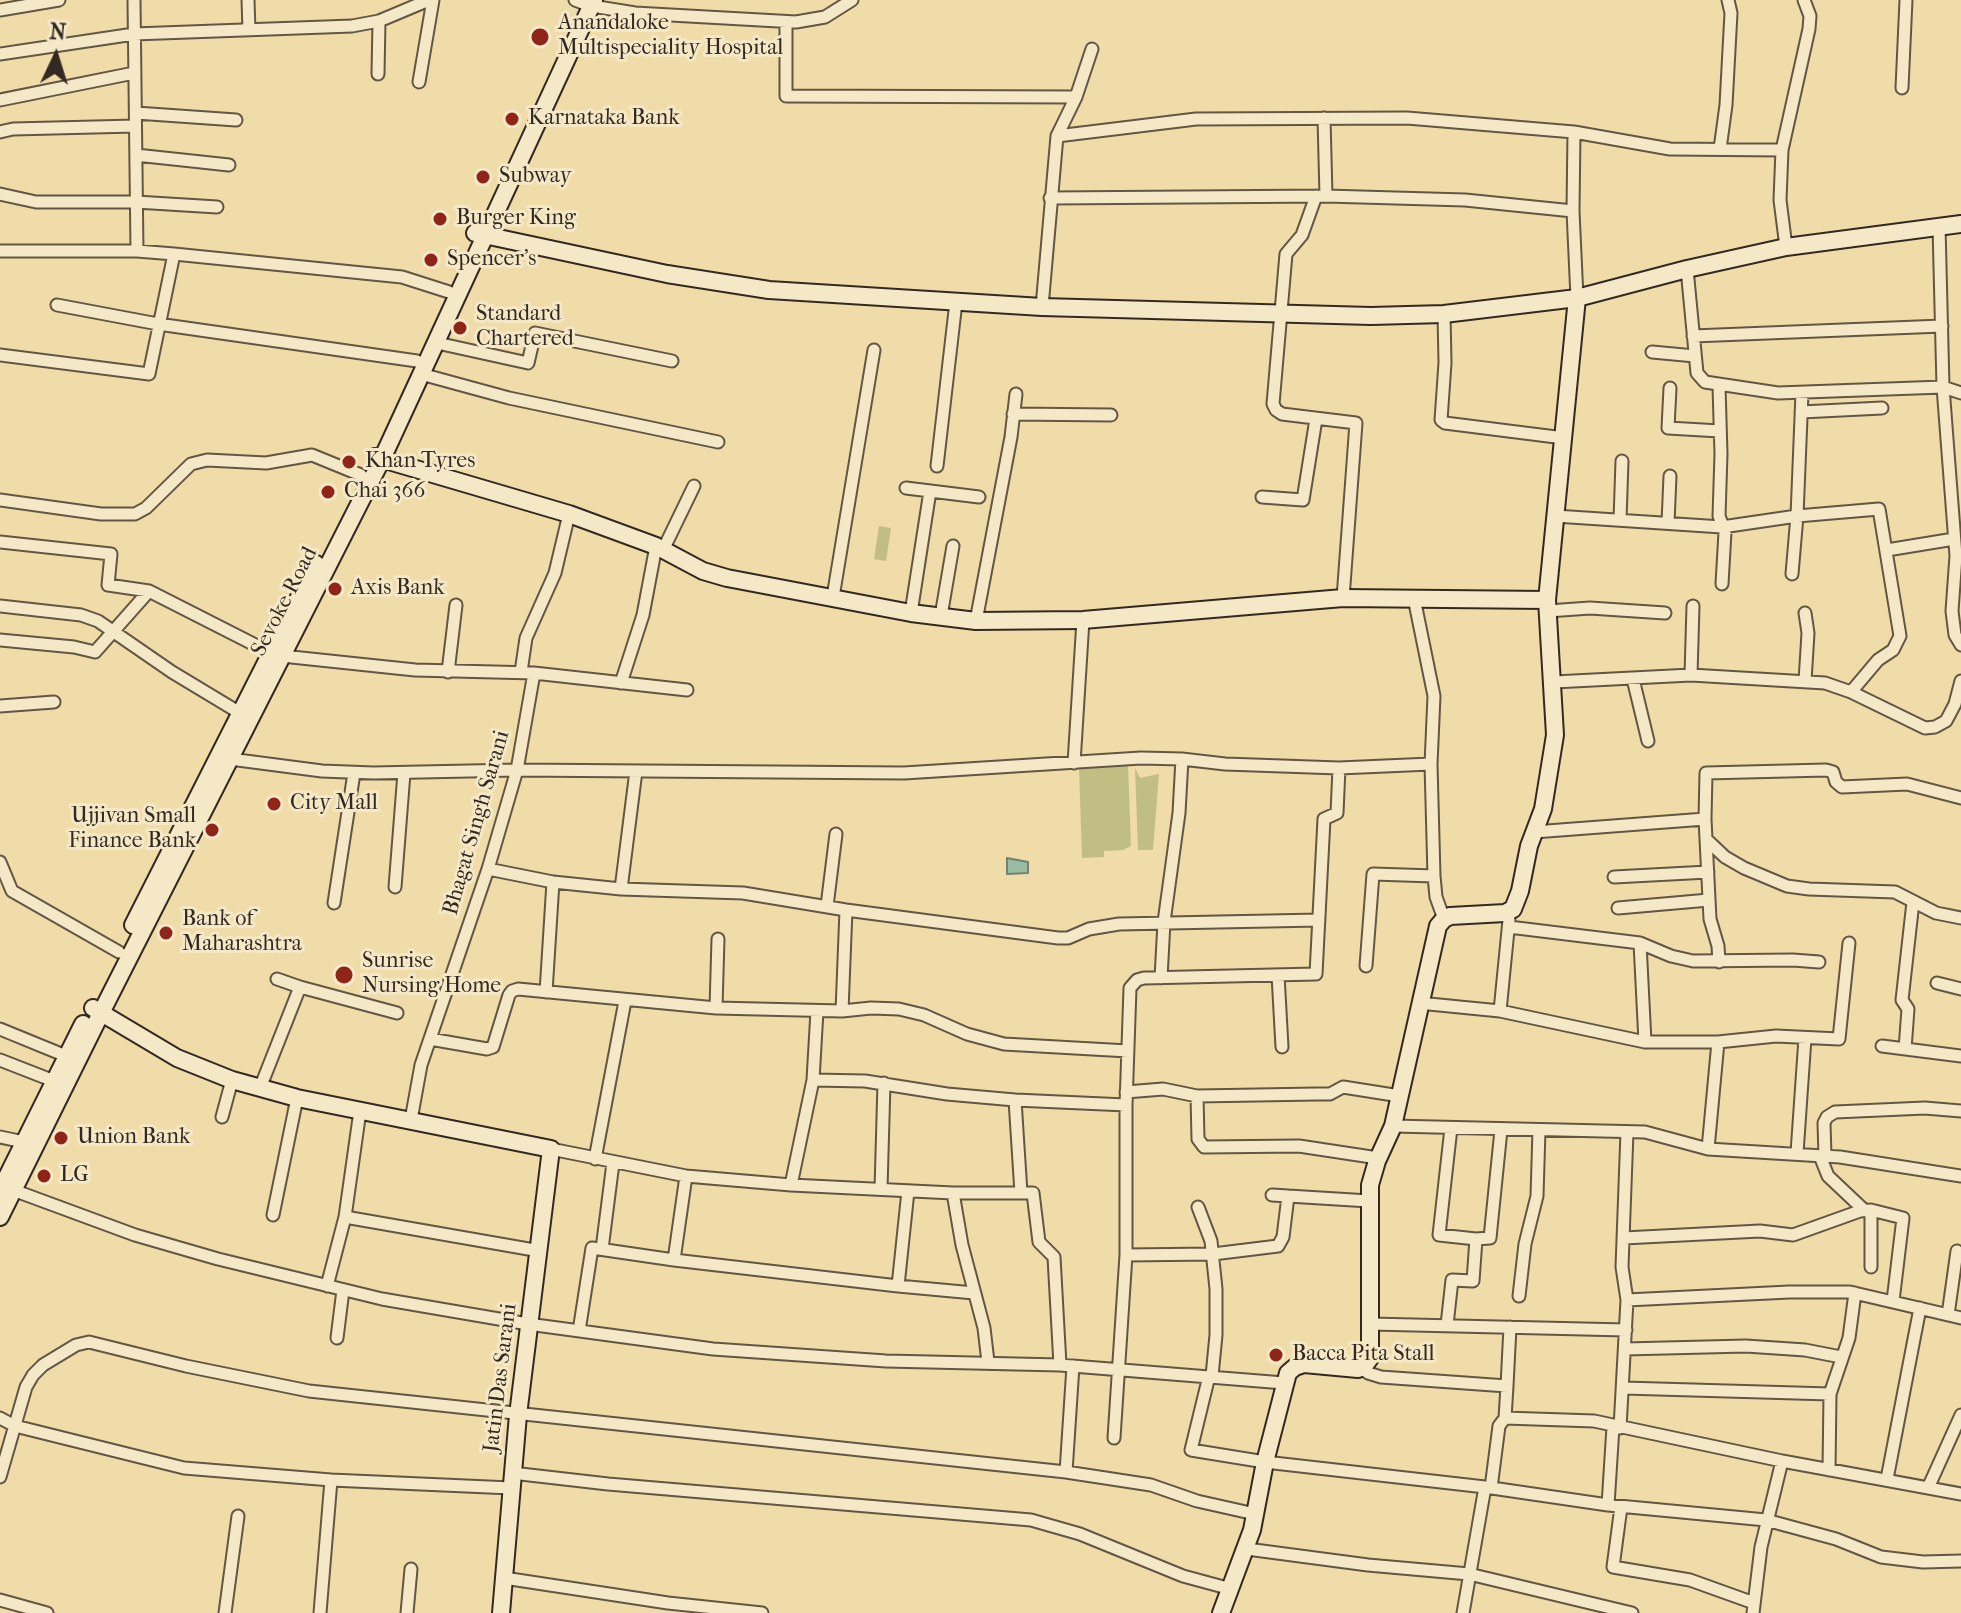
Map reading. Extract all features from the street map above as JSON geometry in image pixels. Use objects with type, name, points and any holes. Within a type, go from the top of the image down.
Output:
[{"type":"street","points":[[0,10],[59,0]]},
{"type":"street","points":[[134,0],[137,251]]},
{"type":"street","points":[[248,0],[249,30]]},
{"type":"street","points":[[0,54],[134,34],[315,30],[379,21],[431,0]]},
{"type":"street","points":[[419,82],[431,0]]},
{"type":"street","points":[[586,2],[635,13],[786,22],[825,17],[852,0]]},
{"type":"street","points":[[1720,149],[1726,105],[1731,13],[1728,0]]},
{"type":"street","points":[[1786,247],[1780,200],[1782,150],[1809,29],[1810,16],[1804,0]]},
{"type":"street","points":[[1902,88],[1906,0]]},
{"type":"street","name":"Sevoke Road","points":[[5,1189],[377,458],[449,292],[490,214],[586,2]]},
{"type":"street","points":[[378,74],[379,21]]},
{"type":"street","points":[[786,22],[786,96],[1076,97]]},
{"type":"street","points":[[1042,307],[1057,136],[1076,97],[1092,49]]},
{"type":"street","points":[[0,100],[134,73]]},
{"type":"street","points":[[136,113],[236,120]]},
{"type":"street","points":[[1324,118],[1321,196],[1302,235],[1286,254],[1274,407],[1282,414],[1356,423],[1343,598]]},
{"type":"street","points":[[1057,136],[1196,119],[1407,118],[1574,132],[1670,149],[1782,150]]},
{"type":"street","points":[[0,132],[13,129],[135,126]]},
{"type":"street","points":[[1500,1011],[1508,920],[1517,902],[1534,832],[1543,809],[1555,735],[1548,605],[1577,298],[1573,211],[1574,132]]},
{"type":"street","points":[[136,155],[229,165]]},
{"type":"street","points":[[0,194],[36,202],[136,202],[217,207]]},
{"type":"street","points":[[1050,198],[1321,196],[1465,200],[1573,211]]},
{"type":"street","points":[[480,235],[718,283],[769,290],[1042,307],[1279,315],[1444,314],[1577,298],[1786,247],[1961,224]]},
{"type":"street","points":[[1939,226],[1943,387],[1954,539],[1952,611],[1955,635],[1961,645]]},
{"type":"street","name":"Sevoke Road","points":[[419,367],[437,343],[480,235]]},
{"type":"street","points":[[0,251],[174,254],[402,277],[449,292]]},
{"type":"street","points":[[0,355],[148,374],[151,372],[174,254]]},
{"type":"street","points":[[1687,269],[1698,377],[1705,382],[1754,391],[1802,393],[1943,387],[1961,393]]},
{"type":"street","points":[[937,466],[956,302]]},
{"type":"street","points":[[57,305],[419,367],[538,405],[718,442]]},
{"type":"street","points":[[1444,314],[1445,363],[1439,414],[1443,422],[1564,438]]},
{"type":"street","points":[[1693,336],[1942,326]]},
{"type":"street","points":[[437,343],[528,363],[535,333],[672,361]]},
{"type":"street","points":[[833,597],[874,350]]},
{"type":"street","points":[[1652,352],[1695,356]]},
{"type":"street","points":[[1719,386],[1719,516],[1725,532],[1722,584]]},
{"type":"street","points":[[1670,388],[1668,428],[1720,431]]},
{"type":"street","points":[[1792,574],[1802,393]]},
{"type":"street","points":[[976,621],[1016,394]]},
{"type":"street","points":[[1801,412],[1882,408]]},
{"type":"street","points":[[1013,414],[1111,415]]},
{"type":"street","points":[[1262,497],[1303,500],[1316,419]]},
{"type":"street","points":[[0,500],[101,514],[135,514],[146,508],[191,464],[207,460],[266,463],[312,455],[361,475]]},
{"type":"street","points":[[377,458],[569,514],[660,548],[703,571],[727,578],[911,613],[976,621],[1083,620],[1343,598],[1414,598],[1665,613]]},
{"type":"street","name":"Sevoke Road","points":[[0,1217],[5,1189],[24,1142],[66,1056],[96,1010],[119,952],[224,757],[240,713],[276,654],[361,475],[377,458]]},
{"type":"street","points":[[1620,520],[1622,461]]},
{"type":"street","points":[[1668,523],[1670,476]]},
{"type":"street","points":[[621,683],[660,548],[694,486]]},
{"type":"street","points":[[906,488],[979,497]]},
{"type":"street","points":[[911,613],[930,491]]},
{"type":"street","points":[[1555,516],[1722,527],[1879,509],[1900,636],[1896,646],[1878,660],[1851,692]]},
{"type":"street","points":[[521,672],[526,638],[555,573],[569,514]]},
{"type":"street","points":[[1887,550],[1954,539]]},
{"type":"street","points":[[0,542],[111,554],[108,585],[149,591],[276,654],[342,664],[448,672],[521,672],[687,690]]},
{"type":"street","points":[[941,616],[953,546]]},
{"type":"street","points":[[0,640],[95,652],[149,591]]},
{"type":"street","points":[[1414,598],[1434,696],[1431,764],[1434,876],[1436,897],[1444,919]]},
{"type":"street","points":[[448,672],[456,605]]},
{"type":"street","points":[[0,606],[81,615],[98,621],[172,672],[240,713]]},
{"type":"street","points":[[1691,675],[1693,606]]},
{"type":"street","points":[[1805,613],[1808,633],[1805,681]]},
{"type":"street","points":[[1074,763],[1083,620]]},
{"type":"street","name":"Bhagat Singh Sarani","points":[[411,1120],[421,1065],[488,869],[517,770],[534,673]]},
{"type":"street","points":[[1554,682],[1691,675],[1825,683],[1851,692],[1925,728],[1946,721],[1958,705],[1961,681]]},
{"type":"street","points":[[1633,679],[1648,741]]},
{"type":"street","points":[[0,706],[54,702]]},
{"type":"street","points":[[224,757],[354,773],[517,770],[904,773],[1120,759],[1182,759],[1225,764],[1339,768],[1431,764]]},
{"type":"street","points":[[1161,978],[1182,759]]},
{"type":"street","points":[[1114,1438],[1126,1255],[1126,1092],[1132,985],[1140,979],[1316,974],[1324,819],[1337,813],[1339,768]]},
{"type":"street","points":[[1719,962],[1710,919],[1706,773],[1826,770],[1833,772],[1836,782],[1842,787],[1907,784],[1961,798]]},
{"type":"street","points":[[621,889],[636,771]]},
{"type":"street","points":[[334,903],[354,773]]},
{"type":"street","points":[[395,887],[404,773]]},
{"type":"street","points":[[1534,832],[1705,819]]},
{"type":"street","points":[[827,906],[836,834]]},
{"type":"street","points":[[1707,840],[1725,857],[1744,868],[1787,886],[1886,890],[1936,913],[1961,918]]},
{"type":"street","points":[[0,862],[12,891],[119,952]]},
{"type":"street","points":[[488,869],[553,882],[621,889],[730,891],[1058,938],[1068,938],[1101,926],[1319,920]]},
{"type":"street","points":[[1614,877],[1708,872]]},
{"type":"street","points":[[1366,966],[1373,874],[1434,876]]},
{"type":"street","points":[[546,992],[553,882]]},
{"type":"street","points":[[1618,908],[1709,900]]},
{"type":"street","points":[[1905,1049],[1908,1009],[1902,1000],[1913,902]]},
{"type":"street","points":[[842,1011],[846,910]]},
{"type":"street","points":[[1444,919],[1508,920],[1640,943],[1684,960],[1819,962]]},
{"type":"street","points":[[1362,1368],[1370,1358],[1369,1201],[1373,1173],[1393,1126],[1419,1003],[1438,926],[1444,919]]},
{"type":"street","points":[[716,1008],[718,939]]},
{"type":"street","points":[[1640,943],[1645,1042]]},
{"type":"street","points":[[1419,1003],[1500,1011],[1645,1042],[1718,1042],[1776,1036],[1839,1039],[1849,943]]},
{"type":"street","points":[[1278,975],[1282,1047]]},
{"type":"street","points":[[277,979],[397,1013]]},
{"type":"street","points":[[1937,983],[1961,989]]},
{"type":"street","points":[[260,1088],[300,987]]},
{"type":"street","points":[[430,1039],[490,1048],[497,1042],[512,991],[716,1008],[817,1011],[885,1008],[913,1012],[979,1038],[1004,1044],[1128,1051]]},
{"type":"street","points":[[595,1159],[625,1001]]},
{"type":"street","points":[[96,1010],[177,1058],[232,1080],[297,1098],[613,1163],[686,1176],[791,1185],[953,1193],[1033,1193],[1039,1242],[1054,1257],[1067,1365],[1066,1472]]},
{"type":"street","points":[[791,1185],[813,1080],[817,1011]]},
{"type":"street","points":[[0,1029],[66,1056]]},
{"type":"street","points":[[1797,1153],[1805,1038]]},
{"type":"street","points":[[1708,1149],[1718,1042]]},
{"type":"street","points":[[1882,1046],[1961,1056]]},
{"type":"street","points":[[0,1060],[54,1081]]},
{"type":"street","points":[[222,1117],[232,1080]]},
{"type":"street","points":[[813,1080],[884,1083],[947,1094],[1015,1100],[1126,1105]]},
{"type":"street","points":[[881,1189],[884,1083]]},
{"type":"street","points":[[1126,1092],[1163,1089],[1197,1096],[1330,1094],[1343,1087],[1400,1096]]},
{"type":"street","points":[[1197,1096],[1198,1139],[1204,1147],[1299,1146],[1378,1158]]},
{"type":"street","points":[[273,1215],[297,1098]]},
{"type":"street","points":[[1015,1100],[1021,1193]]},
{"type":"street","points":[[1893,1301],[1903,1218],[1868,1210],[1828,1176],[1822,1156],[1824,1123],[1835,1112],[1925,1108],[1961,1111]]},
{"type":"street","points":[[327,1286],[345,1217],[360,1111]]},
{"type":"street","points":[[1393,1126],[1658,1134],[1708,1149],[1797,1153],[1961,1176]]},
{"type":"street","points":[[1451,1128],[1439,1235],[1476,1239],[1490,1238],[1501,1130]]},
{"type":"street","points":[[1519,1296],[1525,1244],[1537,1196],[1539,1130]]},
{"type":"street","points":[[1627,1132],[1622,1267],[1627,1300],[1624,1388],[1617,1428],[1613,1567],[1690,1580],[1753,1608],[1766,1520],[1782,1461]]},
{"type":"street","points":[[0,1137],[24,1142]]},
{"type":"street","name":"Jatin Das Sarani","points":[[501,1613],[518,1415],[551,1149]]},
{"type":"street","points":[[602,1249],[613,1163]]},
{"type":"street","points":[[674,1260],[686,1176]]},
{"type":"street","points":[[5,1189],[135,1235],[327,1286],[382,1299],[528,1324],[713,1349],[886,1361],[1067,1365],[1284,1383]]},
{"type":"street","points":[[898,1286],[908,1191]]},
{"type":"street","points":[[953,1193],[962,1245],[984,1328],[988,1362]]},
{"type":"street","points":[[1272,1195],[1369,1201]]},
{"type":"street","points":[[1126,1255],[1213,1254],[1278,1246],[1283,1237],[1288,1196]]},
{"type":"street","points":[[1198,1207],[1213,1254],[1217,1313],[1210,1376],[1191,1450],[1615,1506],[1766,1520],[1836,1539],[1881,1557],[1910,1562],[1961,1561]]},
{"type":"street","points":[[1624,1238],[1760,1231],[1793,1235],[1868,1210]]},
{"type":"street","points":[[1868,1210],[1871,1267]]},
{"type":"street","points":[[345,1217],[540,1251]]},
{"type":"street","points":[[1447,1325],[1452,1280],[1473,1281],[1476,1239]]},
{"type":"street","points":[[579,1331],[592,1248],[974,1293]]},
{"type":"street","points":[[1948,1315],[1957,1251]]},
{"type":"street","points":[[337,1338],[343,1290]]},
{"type":"street","points":[[1627,1300],[1789,1292],[1855,1293],[1961,1318]]},
{"type":"street","points":[[1829,1470],[1830,1394],[1849,1338],[1855,1293]]},
{"type":"street","points":[[1887,1479],[1920,1308]]},
{"type":"street","points":[[1371,1324],[1626,1330]]},
{"type":"street","points":[[1463,1613],[1499,1426],[1505,1418],[1510,1327]]},
{"type":"street","points":[[0,1477],[26,1387],[33,1375],[43,1365],[76,1345],[89,1342],[309,1391],[1066,1472],[1151,1485],[1197,1501],[1255,1514]]},
{"type":"street","points":[[1625,1349],[1746,1346],[1805,1350],[1841,1357]]},
{"type":"street","points":[[1221,1613],[1247,1549],[1284,1383],[1291,1370],[1299,1365],[1362,1368],[1381,1377],[1507,1386]]},
{"type":"street","points":[[1624,1388],[1830,1394]]},
{"type":"street","points":[[1928,1488],[1961,1415]]},
{"type":"street","points":[[0,1418],[15,1426],[184,1468],[331,1480],[608,1484],[1031,1520],[1080,1534],[1183,1576],[1231,1589]]},
{"type":"street","points":[[1505,1418],[1581,1420],[1961,1494]]},
{"type":"street","points":[[320,1613],[331,1480]]},
{"type":"street","points":[[225,1613],[238,1516]]},
{"type":"street","points":[[1247,1549],[1469,1574],[1632,1613]]},
{"type":"street","points":[[407,1613],[411,1569]]},
{"type":"street","points":[[504,1578],[668,1603],[762,1613]]},
{"type":"street","points":[[0,1600],[19,1610],[47,1613]]},
{"type":"shaded area","points":[[879,526],[891,528],[886,561],[874,559]]},
{"type":"shaded area","points":[[1128,765],[1131,846],[1123,850],[1104,851],[1104,857],[1082,858],[1079,767]]},
{"type":"shaded area","points":[[1135,768],[1140,778],[1159,774],[1153,850],[1138,850]]},
{"type":"shaded area","points":[[1007,858],[1028,862],[1028,873],[1007,874]]},
{"type":"place","name":"Anandaloke Multispeciality Hospital","points":[[540,37]]},
{"type":"place","name":"Karnataka Bank","points":[[512,119]]},
{"type":"place","name":"Subway","points":[[483,177]]},
{"type":"place","name":"Burger King","points":[[440,219]]},
{"type":"place","name":"Spencer's","points":[[431,260]]},
{"type":"place","name":"Standard Chartered","points":[[460,328]]},
{"type":"place","name":"Khan Tyres","points":[[349,462]]},
{"type":"place","name":"Chai 366","points":[[328,492]]},
{"type":"place","name":"Axis Bank","points":[[335,589]]},
{"type":"place","name":"City Mall","points":[[274,804]]},
{"type":"place","name":"Ujjivan Small Finance Bank","points":[[212,830]]},
{"type":"place","name":"Bank of Maharashtra","points":[[166,933]]},
{"type":"place","name":"Sunrise Nursing Home","points":[[344,975]]},
{"type":"place","name":"Union Bank","points":[[61,1138]]},
{"type":"place","name":"LG","points":[[44,1176]]},
{"type":"place","name":"Bacca Pita Stall","points":[[1276,1355]]}]
